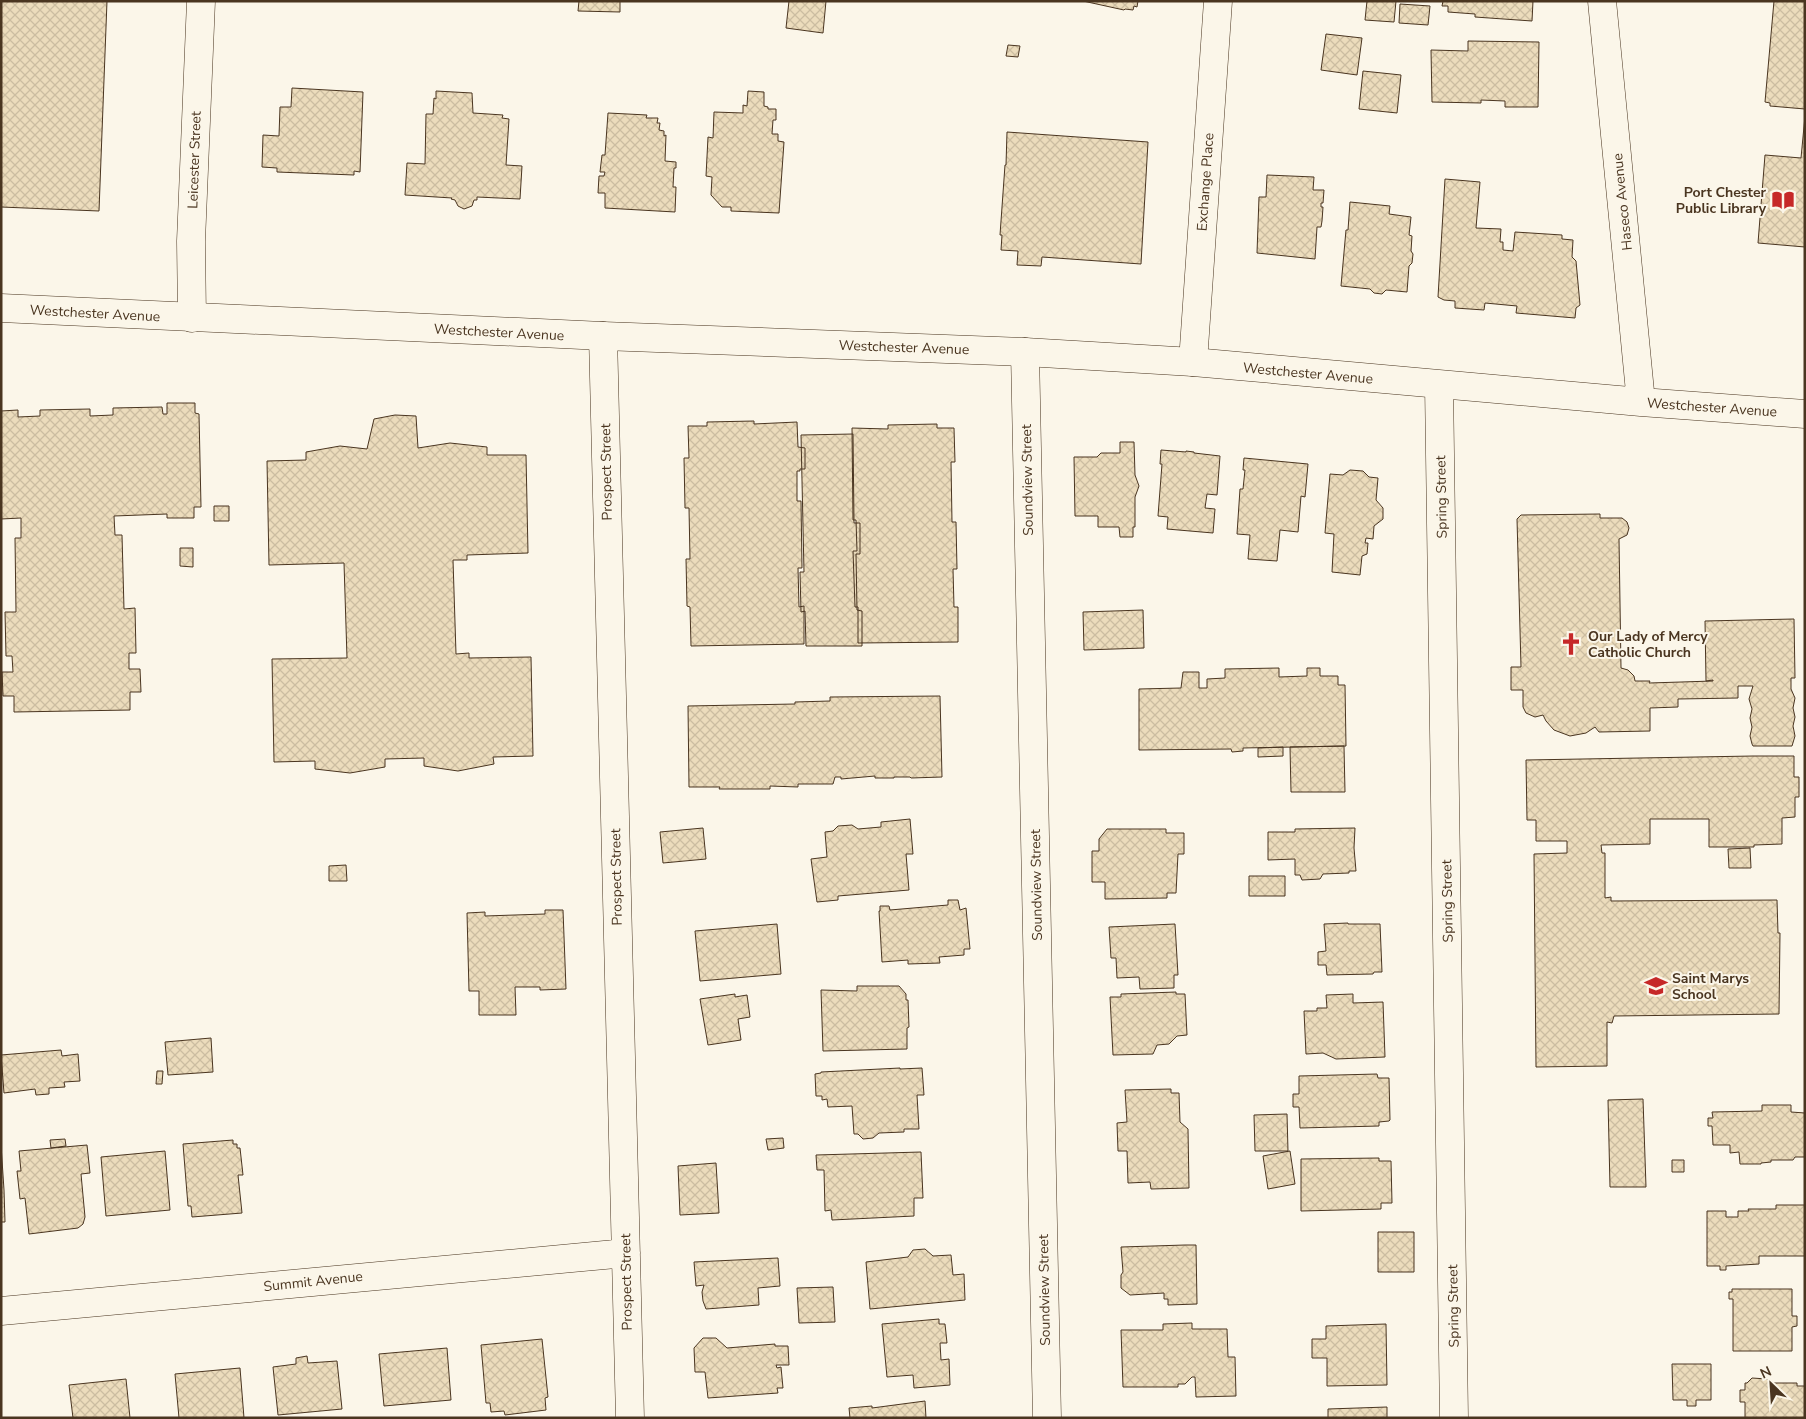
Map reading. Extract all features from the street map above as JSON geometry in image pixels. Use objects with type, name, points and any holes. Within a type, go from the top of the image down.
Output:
[{"type":"street","name":"Leicester Street","points":[[192,318],[191,241],[201,1]]},
{"type":"street","name":"Exchange Place","points":[[1193,362],[1218,1]]},
{"type":"street","name":"Haseco Avenue","points":[[1602,1],[1641,402]]},
{"type":"street","name":"Westchester Avenue","points":[[1,308],[603,336],[1025,352],[1193,362],[1439,385],[1805,414]]},
{"type":"street","name":"Prospect Street","points":[[603,336],[630,1418]]},
{"type":"street","name":"Soundview Street","points":[[1025,352],[1046,1418]]},
{"type":"street","name":"Spring Street","points":[[1439,385],[1454,1418]]},
{"type":"street","name":"Summit Avenue","points":[[1,1311],[626,1253]]},
{"type":"building","points":[[1,1],[107,1],[99,211],[1,207]]},
{"type":"building","points":[[579,1],[620,1],[620,12],[578,11]]},
{"type":"building","points":[[789,1],[826,1],[823,33],[786,28]]},
{"type":"building","points":[[1083,1],[1138,1],[1137,7],[1134,6],[1133,10],[1124,10]]},
{"type":"building","points":[[1367,1],[1396,1],[1394,22],[1365,20]]},
{"type":"building","points":[[1443,1],[1533,1],[1532,21],[1475,17],[1475,14],[1448,12],[1448,6],[1442,6]]},
{"type":"building","points":[[1774,1],[1805,1],[1805,109],[1770,106],[1770,103],[1765,102]]},
{"type":"building","points":[[1400,4],[1430,6],[1428,25],[1399,23]]},
{"type":"building","points":[[1326,34],[1362,38],[1357,75],[1321,70]]},
{"type":"building","points":[[1468,41],[1539,42],[1538,107],[1505,107],[1505,101],[1481,100],[1481,103],[1432,102],[1431,50],[1468,51]]},
{"type":"building","points":[[1008,45],[1020,46],[1018,57],[1006,56]]},
{"type":"building","points":[[1363,71],[1401,75],[1397,113],[1359,109]]},
{"type":"building","points":[[292,88],[363,92],[360,172],[354,171],[354,175],[277,172],[277,168],[262,167],[263,135],[279,136],[280,107],[291,107]]},
{"type":"building","points":[[436,91],[472,93],[473,113],[503,115],[502,118],[509,119],[506,165],[522,166],[520,199],[477,197],[472,206],[464,209],[458,206],[452,198],[405,195],[407,163],[425,164],[426,114],[433,114]]},
{"type":"building","points":[[748,91],[764,92],[764,106],[768,107],[768,109],[776,109],[776,120],[773,120],[772,134],[778,134],[778,141],[784,142],[779,213],[731,211],[731,207],[722,207],[711,195],[712,177],[706,176],[708,137],[713,138],[714,112],[743,113],[743,105],[747,106]]},
{"type":"building","points":[[608,113],[647,115],[646,118],[658,118],[657,123],[660,123],[659,130],[664,131],[664,136],[666,135],[665,161],[676,162],[673,187],[676,187],[675,212],[605,208],[605,193],[598,193],[599,176],[604,176],[605,172],[600,172],[602,155],[605,155]]},
{"type":"building","name":"Port Chester Public Library","points":[[1805,116],[1805,247],[1758,243],[1765,155],[1801,158]]},
{"type":"building","points":[[1007,132],[1148,142],[1141,264],[1042,257],[1041,266],[1017,265],[1018,251],[1001,250],[1002,235],[1000,235]]},
{"type":"building","points":[[1267,175],[1314,177],[1313,190],[1324,190],[1323,203],[1321,203],[1321,207],[1323,207],[1321,227],[1317,227],[1315,259],[1257,253],[1259,197],[1266,197]]},
{"type":"building","points":[[1445,179],[1480,182],[1476,228],[1501,229],[1500,242],[1503,242],[1503,250],[1513,251],[1515,232],[1562,235],[1562,239],[1573,240],[1572,257],[1576,261],[1580,305],[1576,308],[1575,318],[1516,313],[1517,306],[1485,303],[1484,310],[1455,308],[1455,301],[1444,300],[1438,297]]},
{"type":"building","points":[[1350,202],[1390,206],[1389,214],[1411,217],[1409,235],[1412,236],[1411,251],[1413,254],[1412,263],[1409,266],[1407,292],[1386,290],[1382,294],[1374,293],[1370,289],[1341,286]]},
{"type":"building","points":[[167,403],[195,403],[195,413],[199,414],[201,507],[194,507],[194,518],[167,518],[167,514],[114,516],[115,535],[122,535],[124,609],[135,608],[136,653],[129,653],[129,669],[140,669],[141,692],[130,692],[130,710],[14,712],[14,696],[3,696],[2,672],[13,672],[12,656],[6,656],[5,612],[16,612],[15,538],[21,538],[21,518],[1,519],[1,411],[18,410],[18,417],[40,416],[40,410],[90,409],[90,416],[113,415],[113,408],[162,407],[163,414],[167,414]]},
{"type":"building","points":[[395,415],[416,416],[418,448],[450,443],[487,447],[487,455],[526,455],[528,553],[467,555],[467,560],[453,560],[456,654],[469,653],[469,658],[531,657],[533,756],[493,757],[494,764],[458,771],[424,766],[424,758],[385,759],[385,767],[350,773],[315,769],[315,761],[274,762],[272,659],[347,658],[344,563],[269,565],[267,461],[306,460],[306,452],[340,446],[367,449],[374,419]]},
{"type":"building","points":[[754,421],[754,424],[797,422],[798,447],[805,448],[805,469],[797,471],[797,501],[801,501],[802,568],[798,568],[799,607],[804,606],[804,644],[691,646],[690,607],[687,606],[686,559],[690,559],[689,508],[685,508],[684,458],[689,458],[688,426],[707,426],[707,422]]},
{"type":"building","points":[[937,424],[937,428],[954,428],[955,462],[951,462],[952,522],[956,522],[957,569],[953,569],[954,607],[958,607],[958,642],[858,643],[858,607],[855,607],[853,551],[857,551],[856,520],[853,520],[852,428],[888,429],[888,425]]},
{"type":"building","points":[[853,434],[854,523],[860,523],[860,554],[856,554],[857,610],[862,611],[862,646],[806,646],[805,611],[801,612],[800,572],[804,572],[801,435]]},
{"type":"building","points":[[1120,442],[1134,442],[1135,475],[1139,486],[1135,497],[1133,537],[1120,537],[1119,527],[1098,527],[1098,516],[1075,516],[1074,457],[1097,457],[1101,453],[1120,453]]},
{"type":"building","points":[[1161,450],[1186,451],[1220,456],[1217,495],[1207,494],[1205,508],[1215,509],[1213,533],[1167,529],[1168,517],[1158,516],[1162,464],[1160,464]]},
{"type":"building","points":[[1244,458],[1308,464],[1305,497],[1301,496],[1298,532],[1280,530],[1277,561],[1248,559],[1250,535],[1237,534],[1240,489],[1243,489],[1245,470],[1243,470]]},
{"type":"building","points":[[1350,470],[1363,471],[1369,477],[1378,478],[1376,500],[1383,508],[1383,519],[1374,526],[1373,539],[1366,538],[1365,543],[1368,543],[1367,554],[1362,556],[1360,575],[1332,572],[1334,534],[1325,533],[1330,474],[1343,475]]},
{"type":"building","points":[[214,506],[229,506],[229,521],[214,521]]},
{"type":"building","name":"Our Lady of Mercy Catholic Church","points":[[1600,514],[1600,518],[1622,518],[1627,522],[1629,528],[1627,535],[1619,539],[1621,668],[1628,670],[1634,676],[1635,681],[1650,681],[1649,683],[1713,681],[1706,681],[1705,621],[1794,619],[1795,678],[1791,678],[1791,689],[1795,698],[1793,726],[1795,736],[1792,746],[1753,746],[1750,736],[1752,709],[1749,699],[1753,686],[1738,686],[1738,698],[1678,699],[1678,707],[1650,708],[1650,731],[1599,732],[1595,727],[1586,733],[1570,736],[1554,730],[1543,715],[1535,717],[1526,713],[1523,707],[1523,690],[1511,690],[1511,667],[1521,667],[1517,519],[1521,515]]},
{"type":"building","points":[[180,548],[193,548],[193,567],[180,566]]},
{"type":"building","points":[[1143,610],[1144,648],[1084,650],[1083,612]]},
{"type":"building","points":[[1279,668],[1279,677],[1307,676],[1307,668],[1320,668],[1320,676],[1338,676],[1338,685],[1345,685],[1346,746],[1243,748],[1243,751],[1232,752],[1231,749],[1139,750],[1139,689],[1181,688],[1183,672],[1199,672],[1199,688],[1207,688],[1207,679],[1225,678],[1225,669]]},
{"type":"building","points":[[940,696],[942,777],[875,778],[875,776],[841,779],[841,777],[835,777],[833,784],[798,784],[798,787],[770,786],[770,789],[689,787],[688,706],[795,704],[795,702],[830,701],[830,697]]},
{"type":"building","points":[[1344,746],[1345,792],[1291,792],[1290,747]]},
{"type":"building","points":[[1283,747],[1283,756],[1258,757],[1258,748]]},
{"type":"building","points":[[1794,756],[1794,777],[1799,777],[1799,797],[1795,797],[1795,817],[1782,818],[1782,844],[1754,845],[1754,847],[1709,847],[1709,819],[1650,819],[1650,844],[1601,845],[1602,853],[1605,853],[1605,898],[1611,897],[1611,901],[1777,900],[1778,933],[1780,933],[1779,1014],[1614,1016],[1612,1023],[1607,1022],[1607,1066],[1536,1067],[1534,854],[1567,853],[1567,841],[1536,841],[1536,820],[1527,820],[1526,760]]},
{"type":"building","points":[[910,819],[913,854],[906,854],[909,890],[838,896],[838,900],[817,902],[811,859],[827,857],[825,832],[833,831],[838,826],[852,825],[858,829],[881,827],[881,822]]},
{"type":"building","points":[[703,828],[706,859],[663,863],[660,832]]},
{"type":"building","points":[[1355,828],[1356,871],[1323,874],[1320,879],[1302,880],[1300,875],[1295,875],[1295,859],[1268,860],[1268,832],[1295,832],[1295,829]]},
{"type":"building","points":[[1107,829],[1166,829],[1166,833],[1184,833],[1184,854],[1178,854],[1176,893],[1167,893],[1167,898],[1105,899],[1105,882],[1092,882],[1092,851],[1099,851],[1099,839]]},
{"type":"building","points":[[1750,848],[1751,868],[1729,868],[1728,849]]},
{"type":"building","points":[[346,865],[347,881],[329,881],[329,866]]},
{"type":"building","points":[[1249,876],[1285,876],[1285,896],[1249,896]]},
{"type":"building","points":[[948,900],[958,900],[960,910],[966,908],[970,949],[964,949],[964,955],[939,957],[940,963],[908,964],[908,960],[882,962],[880,906],[889,906],[890,910],[948,905]]},
{"type":"building","points":[[545,910],[563,910],[566,989],[540,990],[540,987],[515,987],[516,1015],[479,1015],[479,991],[469,991],[467,913],[485,912],[485,916],[545,914]]},
{"type":"building","points":[[777,924],[781,974],[700,981],[695,931]]},
{"type":"building","points":[[1175,924],[1178,975],[1174,975],[1174,988],[1140,989],[1139,977],[1117,978],[1116,958],[1111,958],[1109,927]]},
{"type":"building","points":[[1324,924],[1380,924],[1382,972],[1374,972],[1373,974],[1327,975],[1326,965],[1318,965],[1318,952],[1326,951]]},
{"type":"building","points":[[857,986],[899,986],[906,994],[909,1027],[907,1028],[907,1049],[823,1051],[821,990],[857,991]]},
{"type":"building","points":[[1176,992],[1176,994],[1185,994],[1187,1035],[1177,1036],[1169,1044],[1157,1045],[1153,1054],[1113,1055],[1110,997],[1121,997],[1121,994]]},
{"type":"building","points":[[735,994],[735,997],[747,995],[750,1017],[738,1019],[741,1040],[708,1045],[700,999]]},
{"type":"building","points":[[1353,994],[1353,1003],[1383,1002],[1385,1057],[1336,1059],[1323,1053],[1306,1054],[1304,1011],[1317,1011],[1317,1008],[1327,1008],[1326,995]]},
{"type":"building","points":[[211,1038],[213,1072],[168,1075],[165,1042]]},
{"type":"building","points":[[61,1050],[62,1056],[78,1054],[80,1081],[64,1082],[65,1087],[49,1088],[49,1094],[36,1095],[35,1089],[4,1093],[1,1055]]},
{"type":"building","points":[[922,1068],[924,1095],[917,1095],[919,1129],[879,1133],[873,1138],[863,1139],[858,1134],[854,1134],[852,1106],[828,1107],[827,1099],[822,1100],[822,1096],[816,1096],[815,1074],[821,1072]]},
{"type":"building","points":[[157,1071],[163,1071],[162,1084],[156,1084]]},
{"type":"building","points":[[1377,1074],[1378,1078],[1389,1078],[1389,1121],[1379,1122],[1379,1126],[1300,1128],[1299,1107],[1293,1107],[1293,1094],[1299,1094],[1299,1076]]},
{"type":"building","points":[[1171,1089],[1171,1093],[1179,1093],[1180,1122],[1188,1129],[1189,1188],[1151,1189],[1150,1182],[1128,1183],[1127,1151],[1118,1151],[1117,1123],[1127,1122],[1125,1090]]},
{"type":"building","points":[[1643,1099],[1646,1187],[1610,1187],[1608,1100]]},
{"type":"building","points":[[1762,1105],[1791,1105],[1791,1112],[1805,1113],[1805,1157],[1795,1157],[1793,1160],[1771,1160],[1771,1162],[1761,1164],[1740,1164],[1739,1152],[1730,1153],[1730,1145],[1713,1145],[1712,1126],[1708,1126],[1708,1118],[1713,1118],[1712,1112],[1762,1111]]},
{"type":"building","points":[[1287,1114],[1288,1151],[1255,1151],[1254,1115]]},
{"type":"building","points":[[783,1138],[784,1148],[768,1150],[766,1139]]},
{"type":"building","points":[[65,1139],[66,1146],[51,1148],[50,1140]]},
{"type":"building","points":[[233,1140],[233,1144],[237,1144],[237,1148],[240,1148],[243,1175],[238,1175],[242,1213],[192,1217],[191,1206],[188,1206],[183,1144]]},
{"type":"building","points":[[1,1145],[4,1190],[5,1222],[1,1222]]},
{"type":"building","points":[[87,1145],[90,1173],[81,1174],[85,1217],[83,1224],[78,1228],[29,1234],[25,1198],[20,1199],[17,1171],[21,1171],[19,1151]]},
{"type":"building","points":[[165,1151],[170,1210],[106,1216],[101,1157]]},
{"type":"building","points":[[1290,1151],[1295,1184],[1268,1189],[1263,1156]]},
{"type":"building","points":[[921,1152],[923,1198],[914,1198],[914,1216],[832,1220],[831,1210],[825,1211],[824,1170],[817,1170],[816,1155]]},
{"type":"building","points":[[1379,1158],[1379,1161],[1391,1161],[1392,1203],[1381,1203],[1381,1209],[1301,1211],[1301,1159]]},
{"type":"building","points":[[1672,1160],[1684,1160],[1684,1172],[1672,1172]]},
{"type":"building","points":[[716,1163],[719,1213],[680,1215],[678,1166]]},
{"type":"building","points":[[1776,1205],[1805,1205],[1805,1256],[1759,1256],[1759,1264],[1726,1266],[1726,1270],[1720,1270],[1720,1266],[1707,1266],[1707,1211],[1726,1211],[1726,1217],[1738,1217],[1738,1211],[1776,1209]]},
{"type":"building","points":[[1378,1232],[1414,1232],[1414,1272],[1378,1272]]},
{"type":"building","points":[[1196,1245],[1197,1304],[1168,1305],[1168,1299],[1164,1299],[1164,1293],[1130,1295],[1121,1288],[1121,1275],[1123,1272],[1121,1247]]},
{"type":"building","points":[[925,1249],[933,1256],[951,1255],[953,1275],[964,1274],[965,1300],[870,1309],[866,1262],[908,1257],[913,1250]]},
{"type":"building","points":[[778,1258],[780,1286],[758,1288],[759,1305],[706,1309],[702,1292],[704,1285],[696,1286],[694,1262]]},
{"type":"building","points":[[833,1287],[835,1322],[799,1323],[797,1288]]},
{"type":"building","points":[[1732,1289],[1792,1289],[1792,1316],[1797,1316],[1797,1326],[1792,1327],[1792,1351],[1733,1351],[1733,1299],[1729,1299],[1729,1292],[1732,1292]]},
{"type":"building","points":[[939,1319],[939,1324],[945,1324],[947,1343],[940,1343],[941,1360],[949,1359],[950,1385],[914,1388],[913,1375],[887,1377],[882,1324]]},
{"type":"building","points":[[1192,1323],[1192,1329],[1227,1329],[1228,1357],[1235,1357],[1236,1396],[1196,1397],[1195,1377],[1192,1377],[1185,1384],[1178,1384],[1178,1387],[1123,1387],[1121,1330],[1163,1330],[1163,1324]]},
{"type":"building","points":[[1386,1324],[1387,1385],[1327,1386],[1327,1358],[1312,1358],[1312,1339],[1326,1339],[1326,1326]]},
{"type":"building","points":[[703,1338],[716,1338],[727,1348],[775,1344],[775,1346],[788,1346],[789,1365],[776,1365],[777,1368],[781,1367],[783,1388],[777,1388],[778,1393],[708,1398],[705,1372],[695,1372],[694,1348]]},
{"type":"building","points":[[542,1339],[548,1397],[545,1398],[546,1410],[505,1415],[504,1411],[491,1412],[490,1403],[486,1403],[481,1345]]},
{"type":"building","points":[[447,1348],[451,1400],[384,1406],[379,1354]]},
{"type":"building","points":[[307,1356],[308,1363],[337,1361],[342,1409],[278,1415],[273,1367],[296,1364],[296,1358]]},
{"type":"building","points":[[1672,1364],[1711,1364],[1711,1400],[1696,1400],[1696,1406],[1687,1406],[1687,1400],[1673,1400]]},
{"type":"building","points":[[240,1368],[244,1418],[179,1418],[175,1374]]},
{"type":"building","points":[[1752,1378],[1767,1379],[1771,1383],[1797,1383],[1797,1386],[1805,1386],[1805,1418],[1745,1418],[1745,1402],[1740,1402],[1740,1390],[1745,1390],[1745,1383]]},
{"type":"building","points":[[126,1379],[130,1418],[73,1418],[69,1385]]},
{"type":"building","points":[[925,1401],[926,1418],[850,1418],[849,1408],[872,1406],[872,1408]]},
{"type":"building","points":[[1387,1407],[1387,1418],[1328,1418],[1328,1409]]},
{"type":"place","name":"Port Chester Public Library","points":[[1783,200]]},
{"type":"place","name":"Our Lady of Mercy Catholic Church","points":[[1571,644]]},
{"type":"place","name":"Saint Marys School","points":[[1656,986]]}]
